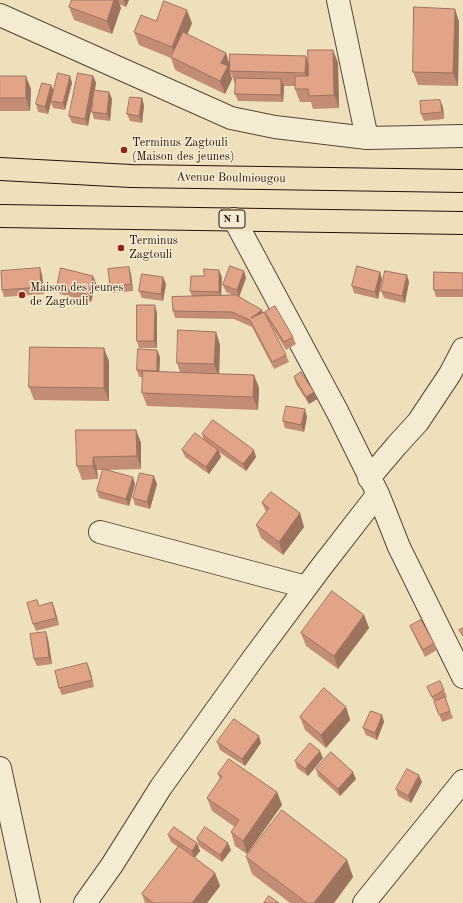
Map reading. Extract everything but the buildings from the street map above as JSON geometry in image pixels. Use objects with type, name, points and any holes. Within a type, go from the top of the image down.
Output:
[{"type":"highway","name":"Avenue Boulmiougou","points":[[0,169],[131,176],[463,181]]},
{"type":"highway","name":"N 1","points":[[0,216],[463,223]]},
{"type":"street","points":[[1,0],[6,18],[231,118],[275,127],[367,138],[463,136]]},
{"type":"street","points":[[338,0],[367,138]]},
{"type":"street","points":[[234,219],[337,411],[374,486],[399,547],[463,677]]},
{"type":"street","points":[[85,903],[112,865],[161,787],[247,666],[306,587],[374,486],[396,445],[418,422],[450,374],[463,349]]},
{"type":"street","points":[[100,532],[306,587]]},
{"type":"street","points":[[0,768],[29,903]]},
{"type":"street","points":[[364,903],[463,781]]},
{"type":"place","name":"Terminus Zagtouli (Maison des jeunes)","points":[[124,150]]},
{"type":"place","name":"Terminus Zagtouli","points":[[121,248]]},
{"type":"place","name":"Maison des jeunes de Zagtouli","points":[[22,295]]}]
